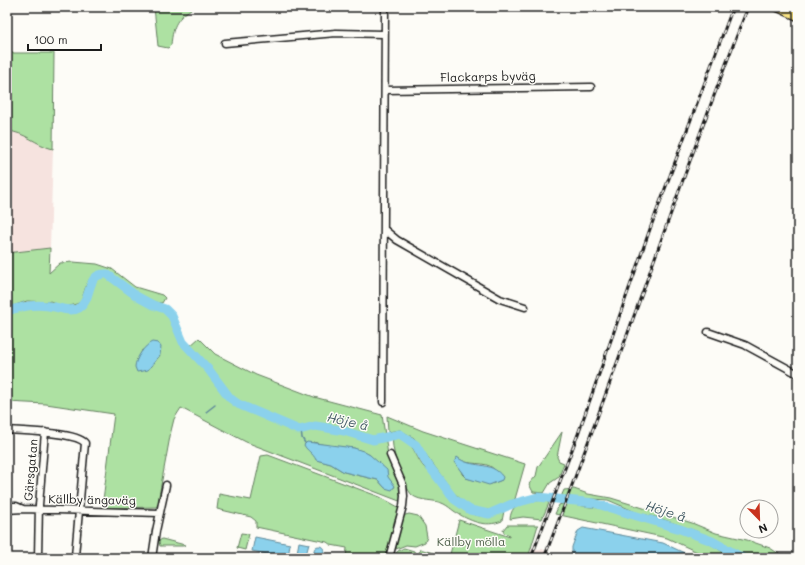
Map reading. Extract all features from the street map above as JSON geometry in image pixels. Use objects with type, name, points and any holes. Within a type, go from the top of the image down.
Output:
[{"type":"main road","points":[[778,7],[798,16]]},
{"type":"street","points":[[383,402],[385,7]]},
{"type":"street","points":[[226,43],[336,33],[384,34]]},
{"type":"street","name":"Flackarps byväg","points":[[385,90],[591,87]]},
{"type":"street","points":[[385,230],[397,240],[500,299],[525,307]]},
{"type":"street","points":[[708,332],[746,345],[798,374]]},
{"type":"street","points":[[7,430],[45,432],[77,437],[84,443],[75,556]]},
{"type":"street","name":"Gärsgatan","points":[[38,557],[39,510],[45,432]]},
{"type":"street","points":[[390,454],[402,485],[404,500],[390,558]]},
{"type":"street","points":[[152,558],[166,485]]},
{"type":"street","name":"Källby ängaväg","points":[[7,506],[16,506],[23,509]]},
{"type":"street","name":"Källby ängaväg","points":[[7,510],[23,509],[160,513]]},
{"type":"shaded area","points":[[7,131],[18,132],[46,147],[53,149],[50,248],[7,253]]},
{"type":"shaded area","points":[[532,549],[542,549],[548,552],[548,558],[528,558]]},
{"type":"green space","points":[[154,7],[194,7],[177,22],[173,32],[171,45],[168,48],[158,46]]},
{"type":"green space","points":[[7,53],[54,53],[53,149],[41,145],[25,136],[7,131]]},
{"type":"green space","points":[[50,248],[49,273],[60,263],[73,262],[97,264],[112,269],[135,287],[162,295],[165,298],[162,303],[147,299],[140,296],[108,271],[101,271],[92,276],[86,285],[81,302],[76,304],[66,306],[58,305],[50,301],[27,301],[7,308],[7,253]]},
{"type":"green space","points":[[103,276],[118,282],[137,299],[163,311],[170,317],[181,343],[190,346],[199,338],[215,354],[256,375],[314,397],[382,415],[388,455],[403,489],[402,502],[246,442],[181,408],[174,419],[171,431],[157,507],[102,508],[114,414],[46,404],[7,402],[7,313],[28,308],[41,307],[46,307],[65,313],[75,312],[84,307],[87,303],[91,288],[97,279]],"holes":[[[142,350],[160,355],[151,367],[136,360],[139,358]],[[313,442],[329,446],[354,448],[370,455],[395,487],[385,488],[378,480],[344,472],[331,464],[317,460],[314,455]]]},
{"type":"green space","points":[[387,416],[423,431],[525,464],[515,499],[498,508],[484,511],[468,506],[453,492],[414,438],[400,430],[388,432]],"holes":[[[458,458],[462,461],[490,466],[502,480],[491,484],[466,478],[462,474]]]},
{"type":"green space","points":[[562,432],[557,457],[559,461],[564,463],[559,477],[550,483],[544,493],[533,492],[529,484],[536,476],[538,467]]},
{"type":"green space","points":[[393,438],[405,441],[413,448],[424,467],[436,477],[452,499],[462,509],[479,516],[504,511],[502,521],[483,524],[465,518],[440,502],[419,499],[412,495],[405,484],[398,467]]},
{"type":"green space","points":[[268,455],[380,497],[400,508],[394,522],[388,558],[346,558],[347,548],[331,545],[327,542],[256,527],[256,521],[251,517],[217,509],[219,494],[251,500],[261,456]]},
{"type":"green space","points":[[574,489],[588,494],[611,498],[692,523],[716,533],[747,540],[770,548],[785,558],[751,558],[696,531],[659,518],[638,513],[608,500],[561,497],[564,490]]},
{"type":"green space","points":[[545,500],[549,503],[542,519],[523,517],[510,519],[511,513],[517,506]]},
{"type":"green space","points":[[569,502],[609,510],[693,537],[717,548],[724,554],[721,558],[710,558],[667,538],[555,514],[559,505]]},
{"type":"green space","points":[[409,514],[418,516],[425,526],[427,537],[425,542],[415,546],[406,545],[396,549],[396,538],[402,516]]},
{"type":"green space","name":"Källby mölla","points":[[459,520],[510,537],[510,535],[504,533],[503,530],[507,525],[538,525],[528,558],[449,558]]},
{"type":"green space","points":[[241,533],[249,534],[245,550],[237,548]]},
{"type":"green space","points":[[162,539],[185,545],[160,546],[159,541]]},
{"type":"green space","points":[[404,548],[414,551],[416,558],[392,558],[398,551]]},
{"type":"green space","points":[[420,549],[449,558],[417,558]]},
{"type":"green space","points":[[155,554],[206,558],[155,558]]},
{"type":"water","points":[[152,342],[158,343],[161,347],[160,355],[148,370],[137,372],[135,364],[139,356],[146,346]]},
{"type":"water","points":[[307,442],[354,448],[363,451],[370,455],[387,470],[388,477],[395,486],[392,490],[385,488],[378,480],[344,472],[331,464],[316,460],[304,445]]},
{"type":"water","points":[[457,457],[468,463],[493,468],[503,477],[502,480],[489,485],[466,478],[454,462]]},
{"type":"water","points":[[583,528],[663,543],[695,558],[572,558],[572,547],[578,531]]},
{"type":"water","points":[[255,537],[290,544],[288,558],[252,551]]},
{"type":"water","points":[[299,542],[309,544],[305,558],[296,558]]},
{"type":"water","points":[[317,546],[321,546],[323,547],[323,555],[317,556],[314,553],[314,549]]},
{"type":"waterway","name":"Höje å","points":[[7,311],[25,306],[36,305],[67,310],[79,308],[86,299],[95,277],[107,274],[138,297],[153,305],[165,309],[172,316],[183,342],[209,370],[230,398],[238,404],[299,430],[315,426],[344,431],[373,440],[400,434],[416,445],[426,462],[454,499],[470,510],[489,514],[512,504],[538,497],[594,503],[680,529],[712,541],[743,558]]},
{"type":"waterway","points":[[206,412],[215,405]]},
{"type":"waterway","points":[[301,429],[302,438],[305,443]]},
{"type":"railway","points":[[531,558],[578,434],[650,229],[733,7]]},
{"type":"railway","points":[[544,558],[748,7]]}]
